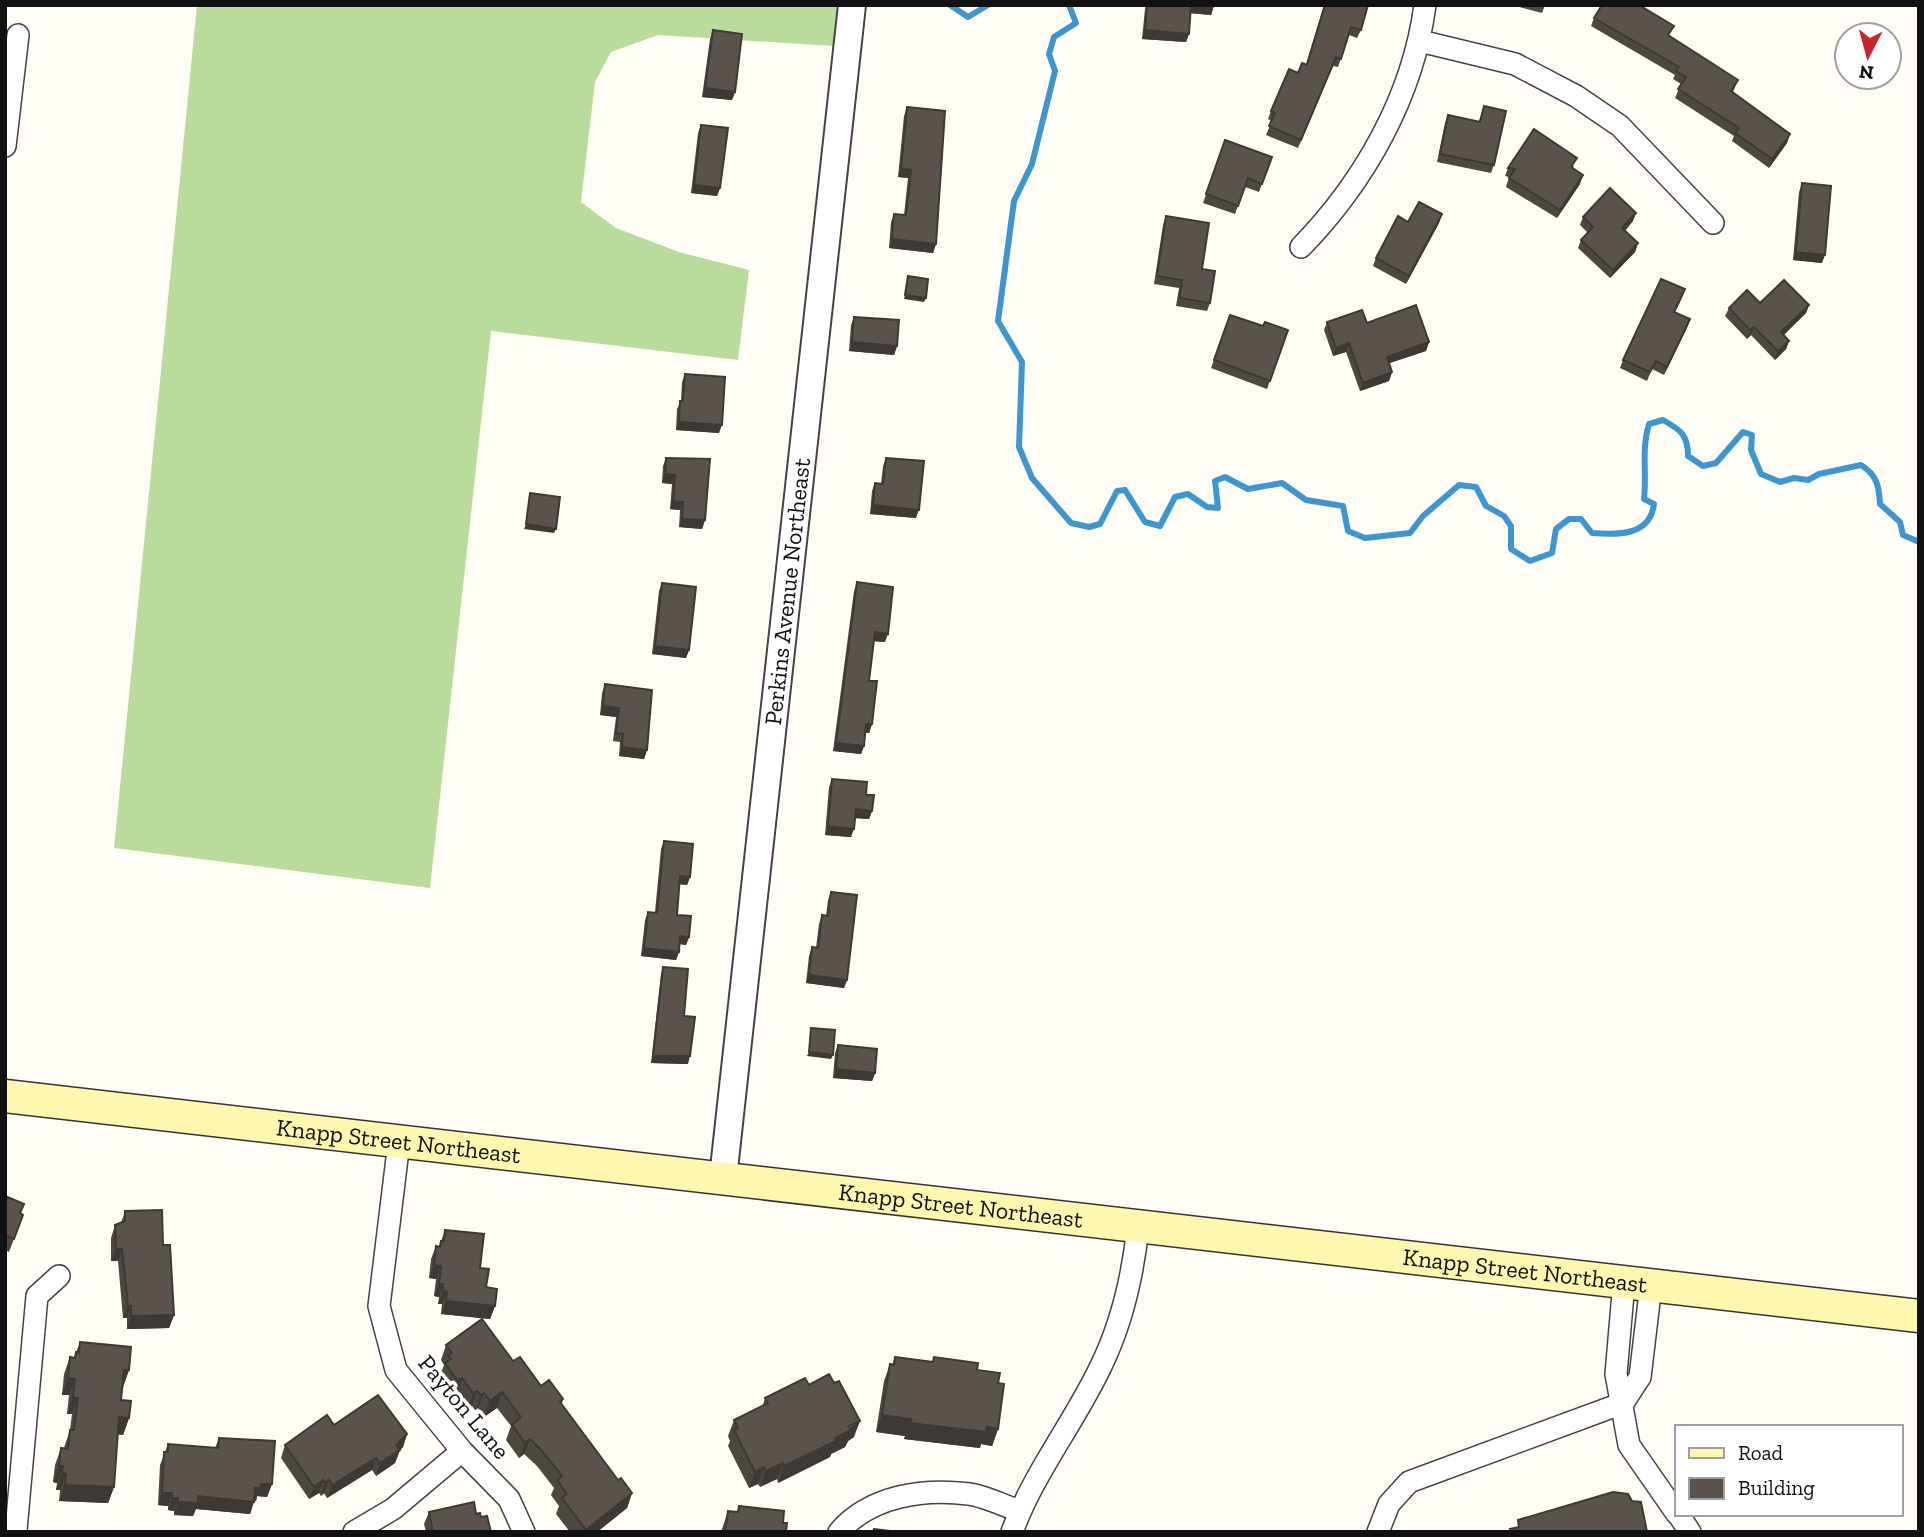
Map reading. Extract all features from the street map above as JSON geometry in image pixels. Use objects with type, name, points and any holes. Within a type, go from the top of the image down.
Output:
[{"type":"main road","name":"Knapp Street Northeast","points":[[5,1096],[1919,1316]]},
{"type":"street","name":"Perkins Avenue Northeast","points":[[723,1178],[852,5]]},
{"type":"street","points":[[1301,247],[1328,219],[1367,163],[1392,116],[1420,41],[1425,5]]},
{"type":"street","points":[[5,146],[18,35]]},
{"type":"street","points":[[1420,41],[1515,64],[1576,96],[1620,126],[1713,223]]},
{"type":"street","name":"Payton Lane","points":[[399,1142],[379,1306],[396,1370],[462,1451],[509,1499],[524,1532]]},
{"type":"street","points":[[1012,1532],[1020,1511],[1110,1347],[1135,1257],[1138,1227]]},
{"type":"street","points":[[19,1530],[37,1296],[59,1276]]},
{"type":"street","points":[[1638,1284],[1616,1374],[1629,1445],[1675,1511]]},
{"type":"street","points":[[1378,1532],[1390,1504],[1409,1482],[1623,1403]]},
{"type":"street","points":[[354,1532],[393,1509],[462,1451]]},
{"type":"street","points":[[839,1532],[851,1518],[882,1501],[922,1492],[971,1494],[1020,1511]]},
{"type":"street","points":[[1678,1516],[1690,1532]]},
{"type":"green space","points":[[197,5],[837,5],[834,46],[658,35],[611,52],[595,82],[581,202],[616,228],[679,252],[749,270],[738,360],[491,331],[430,888],[114,848]]},
{"type":"building","points":[[1147,5],[1191,5],[1189,34],[1145,30]]},
{"type":"building","points":[[1325,5],[1368,5],[1361,30],[1351,27],[1341,59],[1336,57],[1301,140],[1269,126],[1275,113],[1271,111],[1289,69],[1298,73],[1302,63],[1307,65]]},
{"type":"building","points":[[1602,5],[1639,5],[1674,26],[1668,35],[1738,80],[1731,91],[1790,134],[1772,159],[1735,133],[1739,128],[1678,89],[1686,77],[1676,71],[1679,67],[1594,18]]},
{"type":"building","points":[[713,30],[742,34],[735,92],[705,88]]},
{"type":"building","points":[[1484,106],[1506,111],[1494,165],[1440,154],[1448,115],[1480,122]]},
{"type":"building","points":[[907,107],[945,111],[936,244],[892,239],[894,214],[906,215],[911,170],[901,169]]},
{"type":"building","points":[[701,125],[728,128],[720,188],[694,185]]},
{"type":"building","points":[[1534,129],[1577,158],[1571,167],[1583,175],[1560,210],[1509,178],[1515,169],[1508,168]]},
{"type":"building","points":[[1225,140],[1272,157],[1262,184],[1248,178],[1238,206],[1206,194]]},
{"type":"building","points":[[1802,183],[1831,186],[1825,255],[1796,252]]},
{"type":"building","points":[[1610,188],[1636,213],[1622,228],[1638,243],[1613,270],[1581,240],[1593,227],[1583,217]]},
{"type":"building","points":[[1419,202],[1442,214],[1409,276],[1376,258],[1398,216],[1408,222]]},
{"type":"building","points":[[1166,216],[1209,223],[1202,269],[1215,271],[1210,303],[1180,298],[1182,280],[1157,276]]},
{"type":"building","points":[[908,276],[928,279],[926,298],[905,295]]},
{"type":"building","points":[[1661,279],[1685,289],[1674,312],[1690,319],[1667,367],[1656,361],[1650,372],[1623,360]]},
{"type":"building","points":[[1784,280],[1809,305],[1781,332],[1789,341],[1778,351],[1754,327],[1750,330],[1729,308],[1747,290],[1760,303]]},
{"type":"building","points":[[1416,305],[1429,342],[1387,357],[1392,372],[1363,383],[1349,343],[1336,348],[1327,322],[1362,310],[1367,323]]},
{"type":"building","points":[[1230,315],[1263,326],[1265,322],[1288,330],[1270,381],[1214,360]]},
{"type":"building","points":[[854,317],[899,320],[897,346],[852,342]]},
{"type":"building","points":[[685,374],[725,377],[722,425],[679,422]]},
{"type":"building","points":[[666,458],[710,459],[705,520],[682,519],[683,502],[673,501],[675,475],[665,474]]},
{"type":"building","points":[[886,458],[924,461],[919,510],[873,505],[875,483],[883,484]]},
{"type":"building","points":[[530,493],[560,497],[556,529],[526,524]]},
{"type":"building","points":[[857,582],[893,587],[888,634],[875,632],[869,681],[877,681],[872,724],[866,724],[864,746],[836,743]]},
{"type":"building","points":[[662,583],[696,587],[689,650],[655,646]]},
{"type":"building","points":[[605,684],[652,690],[647,750],[622,747],[623,734],[616,733],[619,708],[603,706]]},
{"type":"building","points":[[832,779],[867,782],[866,795],[874,795],[872,811],[856,809],[854,829],[828,826]]},
{"type":"building","points":[[664,841],[693,844],[690,877],[680,876],[677,915],[691,916],[689,937],[680,936],[679,952],[644,948],[648,912],[657,913]]},
{"type":"building","points":[[831,892],[857,895],[847,980],[809,975],[812,947],[818,948],[822,915],[828,916]]},
{"type":"building","points":[[663,967],[688,969],[684,1016],[695,1017],[690,1056],[653,1056]]},
{"type":"building","points":[[811,1028],[835,1030],[833,1055],[809,1052]]},
{"type":"building","points":[[838,1045],[877,1049],[875,1073],[836,1069]]},
{"type":"building","points":[[5,1196],[24,1204],[14,1239],[7,1236],[5,1240]]},
{"type":"building","points":[[162,1210],[163,1245],[170,1245],[174,1315],[131,1316],[122,1249],[116,1249],[115,1225],[125,1221],[125,1211]]},
{"type":"building","points":[[445,1230],[484,1234],[480,1268],[489,1269],[486,1287],[497,1289],[495,1306],[446,1301],[447,1292],[443,1291],[443,1284],[439,1284],[441,1266],[434,1265],[436,1246],[440,1247],[441,1241],[444,1241]]},
{"type":"building","points":[[482,1319],[513,1361],[520,1357],[541,1386],[549,1380],[563,1399],[560,1402],[618,1480],[621,1478],[632,1493],[586,1530],[562,1498],[567,1494],[557,1480],[562,1476],[530,1439],[525,1443],[512,1425],[521,1417],[502,1392],[490,1401],[484,1393],[473,1393],[462,1378],[458,1381],[445,1363],[451,1359],[448,1355],[452,1353],[446,1345]]},
{"type":"building","points":[[80,1342],[131,1347],[129,1370],[124,1370],[121,1400],[131,1401],[129,1418],[119,1417],[114,1487],[65,1485],[66,1474],[62,1473],[63,1466],[59,1466],[61,1448],[68,1449],[70,1430],[74,1430],[78,1398],[73,1397],[75,1379],[68,1378],[70,1357],[75,1358],[76,1352],[79,1353]]},
{"type":"building","points":[[895,1357],[933,1362],[934,1357],[978,1363],[977,1370],[1000,1373],[998,1383],[1004,1384],[998,1429],[987,1427],[986,1432],[910,1423],[911,1419],[882,1415],[890,1364],[894,1365]]},
{"type":"building","points":[[829,1374],[834,1383],[839,1381],[860,1421],[849,1426],[851,1430],[835,1438],[836,1441],[784,1466],[783,1463],[766,1471],[764,1467],[755,1472],[734,1430],[738,1428],[734,1420],[768,1403],[765,1398],[805,1378],[809,1385]]},
{"type":"building","points":[[378,1395],[407,1434],[396,1445],[400,1450],[380,1463],[376,1458],[332,1485],[329,1480],[325,1483],[323,1480],[314,1487],[285,1445],[327,1415],[334,1425]]},
{"type":"building","points":[[219,1438],[275,1441],[272,1484],[261,1484],[260,1488],[255,1488],[254,1502],[198,1496],[198,1503],[178,1502],[178,1498],[172,1498],[172,1493],[162,1493],[164,1452],[168,1452],[168,1444],[218,1448]]},
{"type":"building","points":[[1613,1492],[1628,1494],[1632,1501],[1641,1502],[1647,1532],[1512,1532],[1510,1529],[1519,1527],[1518,1520]]},
{"type":"building","points":[[474,1502],[476,1514],[487,1516],[491,1532],[433,1532],[429,1512]]},
{"type":"building","points":[[739,1506],[784,1511],[783,1523],[787,1523],[786,1532],[725,1532],[728,1511],[738,1512]]},
{"type":"building","points":[[874,1529],[898,1532],[873,1532]]},
{"type":"waterway","points":[[950,5],[968,17],[988,5]]},
{"type":"waterway","points":[[1069,5],[1076,23],[1054,37],[1049,54],[1055,71],[1032,164],[1014,201],[998,321],[1022,362],[1019,447],[1032,478],[1071,523],[1089,527],[1100,524],[1117,491],[1125,490],[1145,522],[1160,526],[1175,497],[1188,494],[1207,507],[1218,508],[1215,481],[1225,477],[1248,489],[1282,483],[1306,500],[1343,506],[1348,531],[1365,538],[1410,533],[1423,516],[1459,485],[1476,487],[1486,506],[1504,516],[1511,526],[1511,549],[1530,561],[1552,553],[1556,529],[1569,519],[1581,519],[1592,533],[1602,534],[1631,531],[1646,522],[1654,504],[1644,499],[1647,433],[1649,424],[1663,420],[1682,434],[1687,443],[1688,456],[1703,466],[1716,463],[1743,432],[1752,435],[1751,450],[1761,474],[1780,482],[1794,478],[1808,480],[1819,474],[1861,465],[1874,477],[1880,504],[1900,522],[1903,535],[1919,542]]}]
